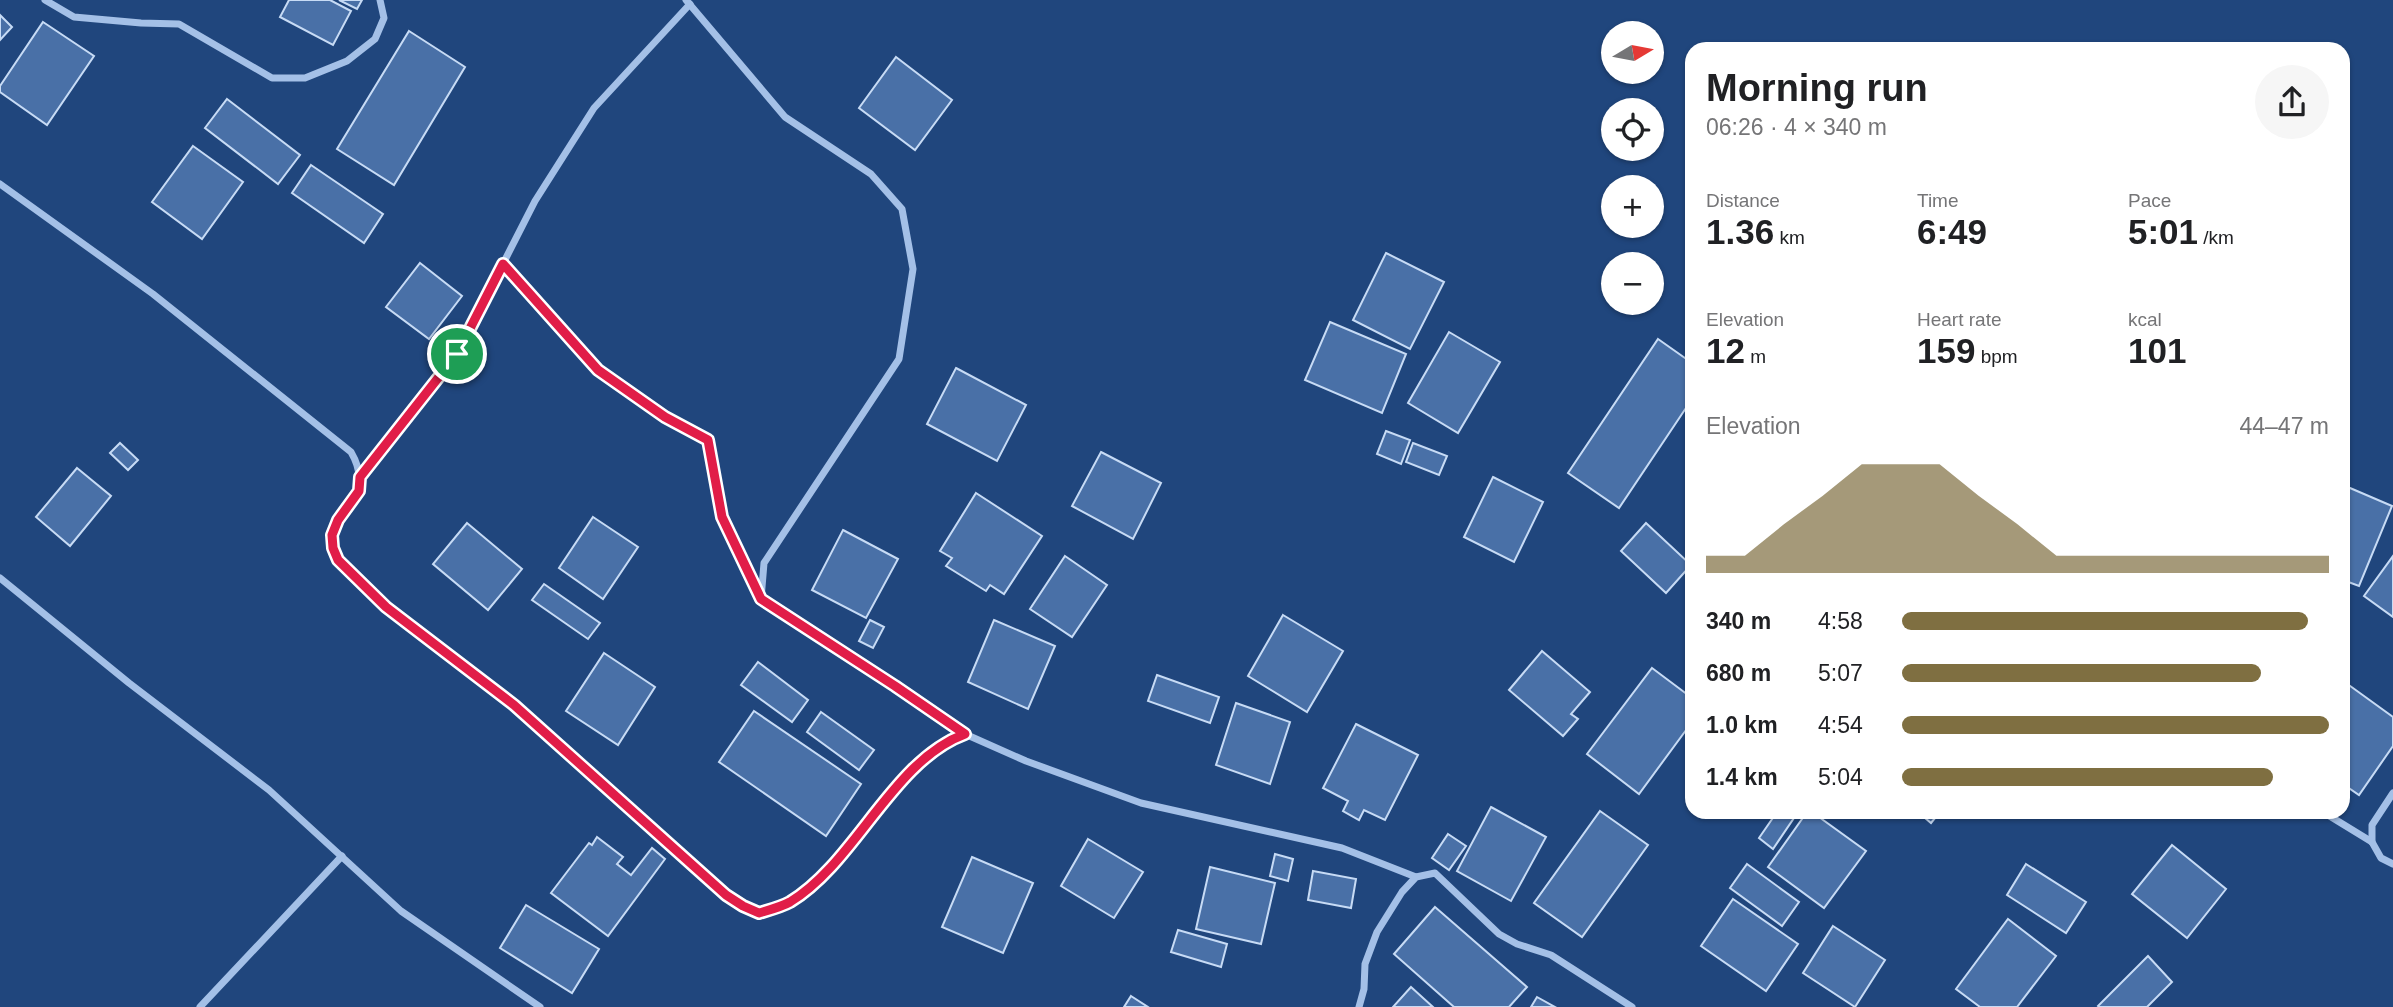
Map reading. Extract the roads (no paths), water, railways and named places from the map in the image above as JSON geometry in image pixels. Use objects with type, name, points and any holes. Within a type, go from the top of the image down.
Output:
[{"type":"street","points":[[46,0],[74,17],[141,23],[178,23],[272,78],[305,78],[347,61],[375,39],[384,18],[380,0]]},
{"type":"street","points":[[360,477],[457,354],[535,201],[594,108],[688,2],[785,117],[872,174],[902,209],[913,269],[899,359],[764,563],[761,599]]},
{"type":"street","points":[[0,184],[153,294],[351,452],[358,464],[359,491],[338,520],[332,535],[338,560],[386,607],[514,705],[726,895],[751,910],[759,913],[789,903],[813,884],[912,771],[949,740],[965,734]]},
{"type":"street","points":[[503,264],[598,370],[665,417],[708,440],[722,517],[761,599],[965,734],[1026,761],[1141,803],[1342,848],[1416,877],[1435,873],[1499,934],[1517,944],[1551,955],[1632,1007]]},
{"type":"street","points":[[0,578],[129,682],[269,789],[401,911],[540,1007]]},
{"type":"street","points":[[2372,842],[2372,825],[2393,793]]},
{"type":"street","points":[[2334,819],[2372,842],[2381,858],[2393,864]]},
{"type":"street","points":[[200,1007],[342,856]]},
{"type":"street","points":[[1359,1007],[1364,989],[1365,964],[1377,932],[1402,892],[1416,877]]}]
